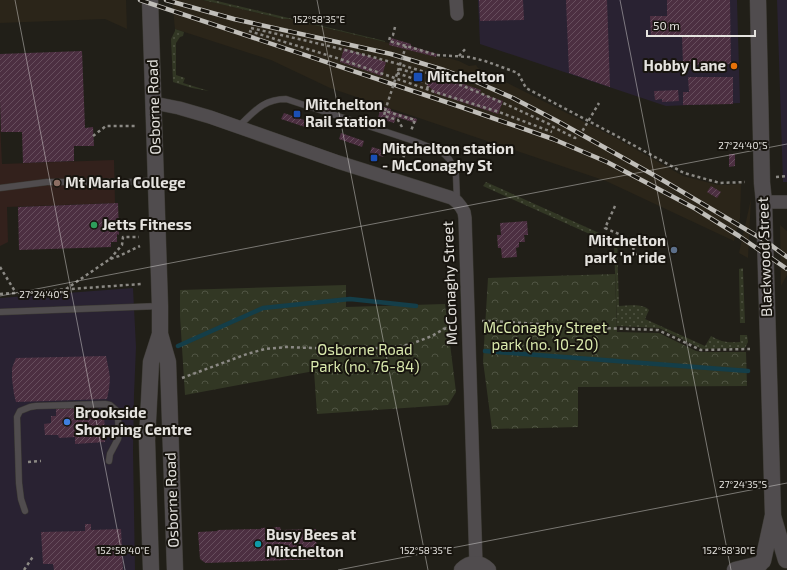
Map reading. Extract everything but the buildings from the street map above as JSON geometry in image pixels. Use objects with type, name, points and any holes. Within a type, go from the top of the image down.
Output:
[{"type":"street","name":"Osborne Road","points":[[150,0],[160,334],[168,362],[175,570]]},
{"type":"street","points":[[456,0],[457,14]]},
{"type":"street","name":"Blackwood Street","points":[[758,0],[762,183],[764,202],[773,515],[787,561]]},
{"type":"street","name":"McConaghy Street","points":[[154,104],[179,108],[210,117],[338,162],[452,198],[461,207],[465,218],[475,568]]},
{"type":"street","points":[[764,202],[787,202]]},
{"type":"street","name":"Osborne Road","points":[[151,570],[147,440],[151,362],[160,334]]},
{"type":"street","name":"Blackwood Street","points":[[760,565],[773,515]]},
{"type":"street","points":[[736,570],[760,565],[768,558],[775,556],[781,557],[787,561]]},
{"type":"lane","points":[[238,127],[263,105],[270,101],[286,99],[414,141],[437,150],[449,158],[453,164],[456,175],[457,202]]},
{"type":"lane","points":[[0,188],[47,182],[138,182],[156,180]]},
{"type":"lane","points":[[0,312],[160,306]]},
{"type":"lane","points":[[25,511],[19,483],[17,416],[20,410],[36,406],[110,405],[116,410],[117,413],[119,434],[118,440],[110,454],[109,461]]},
{"type":"path","points":[[395,27],[389,42],[437,55],[469,57],[518,74],[526,88],[684,173],[720,183],[745,182]]},
{"type":"path","points":[[251,28],[381,59],[432,74],[502,102],[575,138],[583,130],[598,104]]},
{"type":"path","points":[[249,31],[340,59],[499,112],[552,132]]},
{"type":"path","points":[[403,127],[398,120],[384,116],[406,46]]},
{"type":"path","points":[[459,56],[467,47]]},
{"type":"path","points":[[399,69],[418,74]]},
{"type":"path","points":[[397,73],[429,84]]},
{"type":"path","points":[[427,89],[432,74]]},
{"type":"path","points":[[385,111],[415,120],[411,133]]},
{"type":"path","points":[[94,136],[106,126],[136,126]]},
{"type":"path","points":[[402,163],[406,148]]},
{"type":"path","points":[[773,177],[787,176]]},
{"type":"path","points":[[615,206],[605,228],[630,239],[636,256]]},
{"type":"path","points":[[66,289],[110,259],[122,245],[123,237],[139,237]]},
{"type":"path","points":[[110,259],[140,246]]},
{"type":"path","points":[[0,267],[16,293]]},
{"type":"path","points":[[0,294],[141,284]]},
{"type":"path","points":[[479,321],[658,330],[701,350],[750,349]]},
{"type":"path","points":[[180,378],[265,349],[286,347],[354,349],[394,347],[415,343],[455,325]]},
{"type":"path","points":[[24,570],[34,555]]},
{"type":"shaded area","points":[[0,0],[126,0],[127,29],[105,19],[0,23]]},
{"type":"shaded area","points":[[172,0],[203,0],[385,42],[436,57],[459,61],[469,66],[476,65],[478,68],[614,137],[683,176],[718,185],[741,184],[740,218],[734,241],[606,181],[330,88],[271,60],[175,29]]},
{"type":"shaded area","points":[[478,0],[737,0],[740,103],[666,106],[480,44]]},
{"type":"shaded area","points":[[777,0],[787,0],[787,182],[783,182]]},
{"type":"shaded area","name":"Mt Maria College","points":[[0,122],[2,164],[114,160],[115,203],[7,207],[8,242],[0,246]]},
{"type":"shaded area","points":[[751,199],[748,258],[739,253]]},
{"type":"shaded area","points":[[780,225],[787,231],[787,275],[781,286]]},
{"type":"shaded area","name":"Brookside Shopping Centre","points":[[133,288],[136,347],[133,450],[135,570],[0,570],[0,298]]},
{"type":"green space","points":[[203,0],[213,0],[385,42],[289,19],[283,19]]},
{"type":"green space","points":[[175,29],[184,32],[183,36],[180,37],[176,43],[176,75],[185,78],[183,83],[209,91],[192,88],[173,82],[171,39]]},
{"type":"green space","points":[[486,182],[617,241],[619,306],[643,306],[649,310],[645,319],[705,346],[711,336],[721,341],[740,342],[740,335],[747,335],[748,342],[745,348],[702,349],[659,328],[617,326],[614,245],[483,186]]},
{"type":"green space","points":[[743,268],[745,323],[740,323],[739,269]]},
{"type":"green space","name":"McConaghy Street park (no. 10-20)","points":[[615,274],[617,332],[659,333],[701,352],[746,352],[747,386],[578,387],[578,427],[492,429],[483,361],[488,278]]},
{"type":"green space","name":"Osborne Road Park (no. 76-84)","points":[[346,285],[346,307],[445,304],[456,392],[448,405],[317,414],[314,371],[185,395],[180,316],[180,290]]},
{"type":"waterway","points":[[178,346],[263,308],[350,299],[416,306]]},
{"type":"waterway","points":[[485,351],[748,371]]},
{"type":"railway","points":[[140,0],[553,139],[607,162],[696,209],[787,269]]},
{"type":"railway","points":[[166,0],[234,19],[391,54],[444,70],[479,83],[513,98],[559,122],[659,178],[764,240],[787,257]]},
{"type":"place","name":"Hobby Lane","points":[[734,66]]},
{"type":"place","name":"Mitchelton","points":[[418,77]]},
{"type":"place","name":"Mitchelton Rail station","points":[[297,114]]},
{"type":"place","name":"Mitchelton station - McConaghy St","points":[[374,158]]},
{"type":"place","name":"Mt Maria College","points":[[57,183]]},
{"type":"place","name":"Jetts Fitness","points":[[94,225]]},
{"type":"place","name":"Mitchelton park 'n' ride","points":[[674,250]]},
{"type":"place","name":"Brookside Shopping Centre","points":[[67,422]]},
{"type":"place","name":"Busy Bees at Mitchelton","points":[[258,544]]}]
